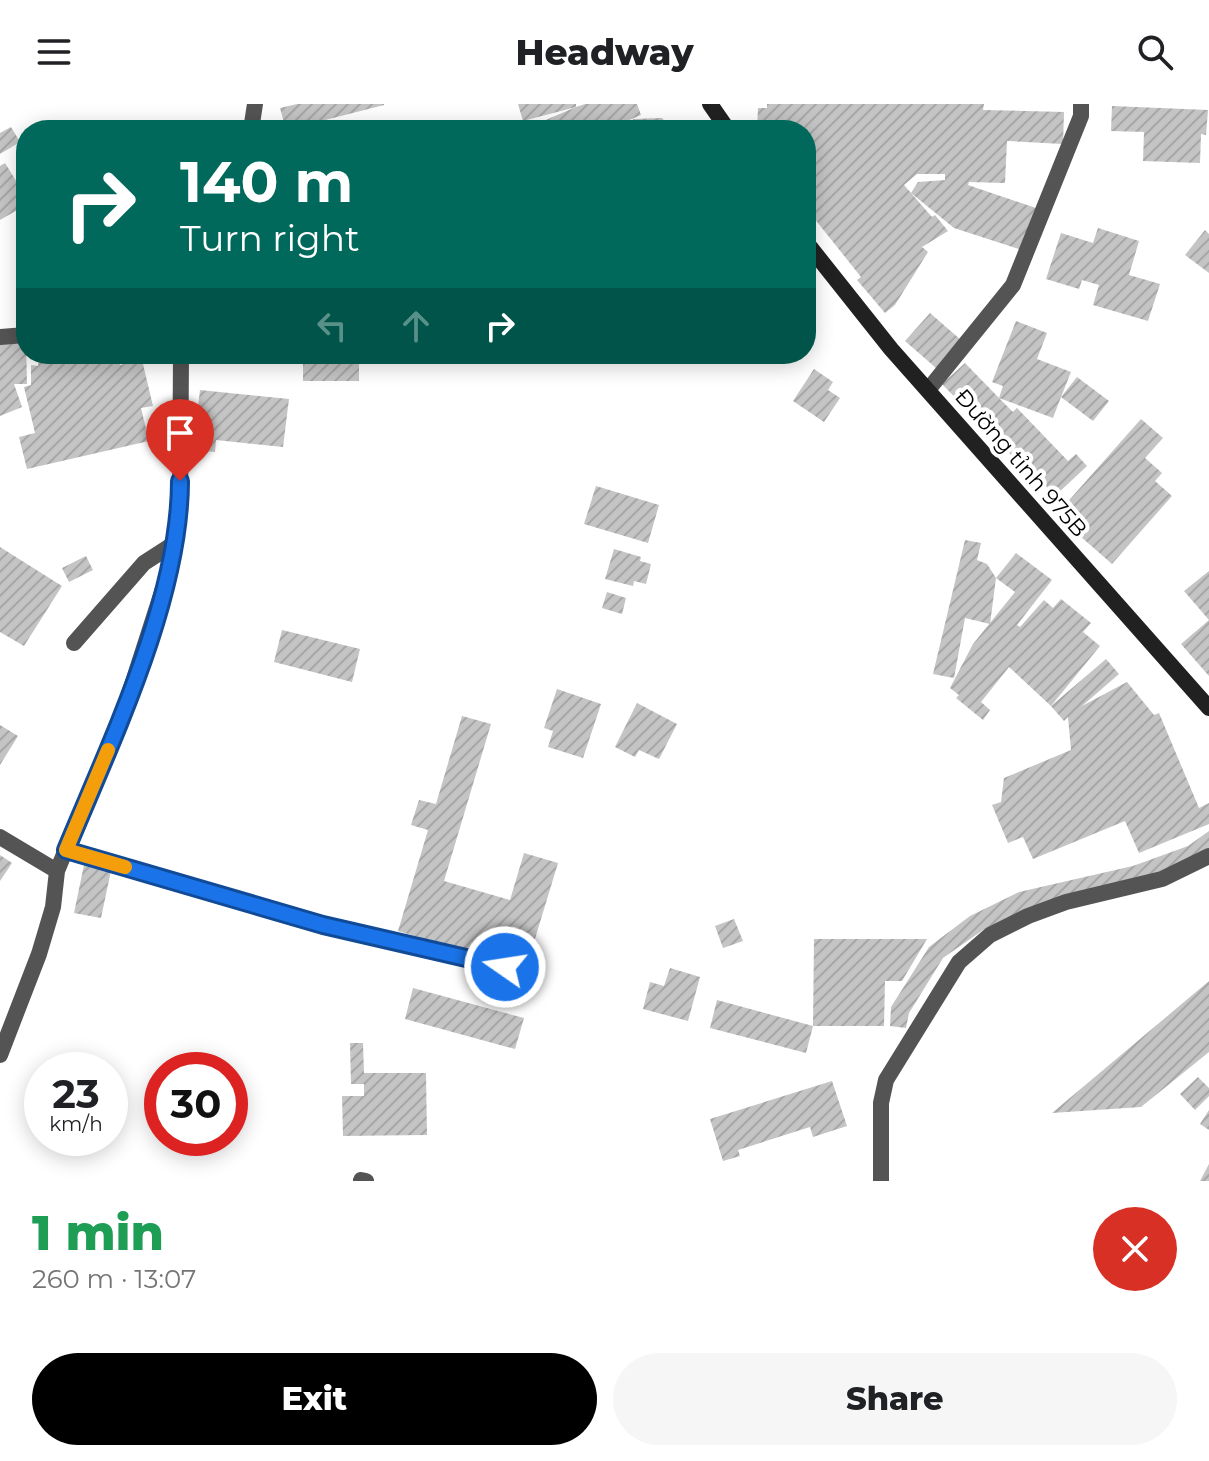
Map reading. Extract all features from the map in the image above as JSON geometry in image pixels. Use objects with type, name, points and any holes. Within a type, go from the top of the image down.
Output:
[{"type":"main road","name":"Đường tỉnh 975B","points":[[816,254],[928,390],[1209,708]]},
{"type":"street","points":[[928,390],[1013,285],[1081,116],[1081,104]]},
{"type":"street","points":[[0,1055],[39,954],[53,907],[57,871],[123,713],[175,543],[180,512],[177,364]]},
{"type":"street","points":[[74,643],[144,563],[175,543]]},
{"type":"street","points":[[0,837],[57,871]]},
{"type":"street","points":[[66,850],[323,925],[505,967]]},
{"type":"street","points":[[881,1181],[881,1103],[886,1080],[959,962],[990,935],[1028,916],[1066,902],[1162,879],[1209,856]]},
{"type":"building","points":[[297,104],[384,104],[325,120],[283,120],[280,108]]},
{"type":"building","points":[[518,104],[576,104],[576,107],[523,120]]},
{"type":"building","points":[[585,104],[637,104],[641,115],[629,120],[546,120]]},
{"type":"building","points":[[767,104],[984,104],[983,110],[1064,112],[1063,144],[1007,141],[1005,183],[969,182],[968,185],[1036,208],[1022,250],[954,228],[911,193],[948,231],[922,247],[928,252],[895,305],[885,313],[857,280],[861,277],[816,221],[816,120],[757,120],[758,108],[767,108]],"holes":[[[917,174],[945,174],[945,180],[918,182],[911,193],[904,185]]]},
{"type":"building","points":[[1112,106],[1208,110],[1206,135],[1201,134],[1200,163],[1143,161],[1144,132],[1111,131]]},
{"type":"building","points":[[662,118],[664,120],[633,120]]},
{"type":"building","points":[[11,127],[16,135],[16,144],[0,154],[0,133]]},
{"type":"building","points":[[5,163],[16,181],[16,211],[0,220],[0,166]]},
{"type":"building","points":[[1098,228],[1139,241],[1129,275],[1160,284],[1148,321],[1093,305],[1099,285],[1082,280],[1079,289],[1046,279],[1061,233],[1093,243]]},
{"type":"building","points":[[1205,230],[1209,234],[1209,273],[1185,255]]},
{"type":"building","points":[[930,313],[961,340],[936,368],[905,341]]},
{"type":"building","points":[[1016,321],[1047,333],[1037,359],[1071,372],[1053,418],[999,398],[1003,386],[992,382]]},
{"type":"building","points":[[16,340],[16,364],[27,364],[27,384],[14,384],[22,407],[0,416],[0,341]]},
{"type":"building","points":[[965,363],[1013,412],[1017,408],[1068,461],[1076,454],[1087,466],[1055,496],[1044,484],[1042,487],[942,384]]},
{"type":"building","points":[[143,364],[153,406],[141,408],[149,441],[27,469],[19,437],[35,433],[24,387],[31,385],[31,365]]},
{"type":"building","points":[[303,364],[359,364],[359,381],[303,381]]},
{"type":"building","points":[[814,369],[833,382],[828,390],[840,398],[824,422],[793,401]]},
{"type":"building","points":[[1077,377],[1109,401],[1093,421],[1061,397]]},
{"type":"building","points":[[200,390],[289,399],[283,447],[216,440],[215,452],[193,450]]},
{"type":"building","points":[[1141,419],[1163,438],[1145,458],[1162,473],[1155,481],[1172,496],[1112,564],[1056,515]]},
{"type":"building","points":[[596,486],[659,505],[648,543],[584,524]]},
{"type":"building","points":[[965,540],[981,543],[977,560],[987,564],[996,578],[990,624],[965,618],[954,678],[933,674]]},
{"type":"building","points":[[0,547],[62,586],[24,646],[0,632]]},
{"type":"building","points":[[614,549],[641,557],[640,561],[651,564],[646,584],[634,581],[633,586],[605,579]]},
{"type":"building","points":[[1016,553],[1052,580],[1017,625],[1020,627],[1044,600],[1053,608],[1061,599],[1091,623],[1083,632],[1100,646],[1051,706],[1009,667],[981,702],[990,710],[983,720],[956,698],[959,695],[950,688],[973,644],[1015,592],[996,578]]},
{"type":"building","points":[[86,556],[93,570],[69,582],[62,568]]},
{"type":"building","points":[[1209,571],[1209,620],[1184,591]]},
{"type":"building","points":[[607,592],[626,598],[622,614],[602,608]]},
{"type":"building","points":[[1209,620],[1209,676],[1181,644]]},
{"type":"building","points":[[282,630],[360,649],[352,682],[274,662]]},
{"type":"building","points":[[1106,659],[1119,674],[1082,706],[1127,682],[1154,715],[1159,713],[1199,808],[1209,803],[1209,824],[1139,853],[1125,821],[1033,859],[1023,837],[1008,843],[992,805],[1001,802],[1004,778],[1071,750],[1068,717],[1064,721],[1051,706]]},
{"type":"building","points":[[557,689],[601,704],[583,758],[548,747],[553,731],[544,728]]},
{"type":"building","points":[[637,703],[677,724],[659,759],[639,750],[635,757],[615,747]]},
{"type":"building","points":[[462,716],[491,724],[444,881],[510,900],[524,853],[558,863],[527,965],[493,955],[492,959],[398,931],[428,830],[411,825],[419,800],[436,804]]},
{"type":"building","points":[[0,725],[18,736],[0,765]]},
{"type":"building","points":[[1209,831],[1209,852],[1138,882],[1025,909],[983,930],[943,958],[909,1013],[906,1028],[890,1026],[891,1007],[929,947],[970,916],[1019,892],[1133,866],[1188,846]]},
{"type":"building","points":[[0,855],[12,863],[0,881]]},
{"type":"building","points":[[85,860],[112,866],[101,918],[74,913]]},
{"type":"building","points":[[734,919],[743,941],[723,948],[715,926]]},
{"type":"building","points":[[814,939],[927,939],[902,981],[885,981],[884,1026],[813,1026]]},
{"type":"building","points":[[670,968],[700,977],[688,1021],[643,1009],[650,982],[664,986]]},
{"type":"building","points":[[1209,981],[1209,1052],[1141,1107],[1052,1113]]},
{"type":"building","points":[[413,988],[524,1018],[515,1049],[405,1019]]},
{"type":"building","points":[[717,1000],[813,1026],[806,1053],[710,1028]]},
{"type":"building","points":[[350,1043],[363,1043],[364,1073],[426,1073],[427,1135],[343,1136],[342,1096],[364,1096],[364,1084],[351,1084]]},
{"type":"building","points":[[1198,1077],[1209,1088],[1209,1096],[1195,1110],[1180,1094]]},
{"type":"building","points":[[832,1081],[847,1126],[813,1137],[810,1127],[738,1150],[740,1156],[723,1161],[710,1119]]},
{"type":"building","points":[[1209,1110],[1209,1130],[1200,1124]]},
{"type":"building","points":[[1209,1164],[1209,1181],[1200,1181]]},
{"type":"slow traffic","points":[[108,750],[66,850],[125,867]]},
{"type":"route","points":[[180,481],[180,512],[173,558],[158,608],[123,713],[66,850],[323,925],[505,967]]}]
